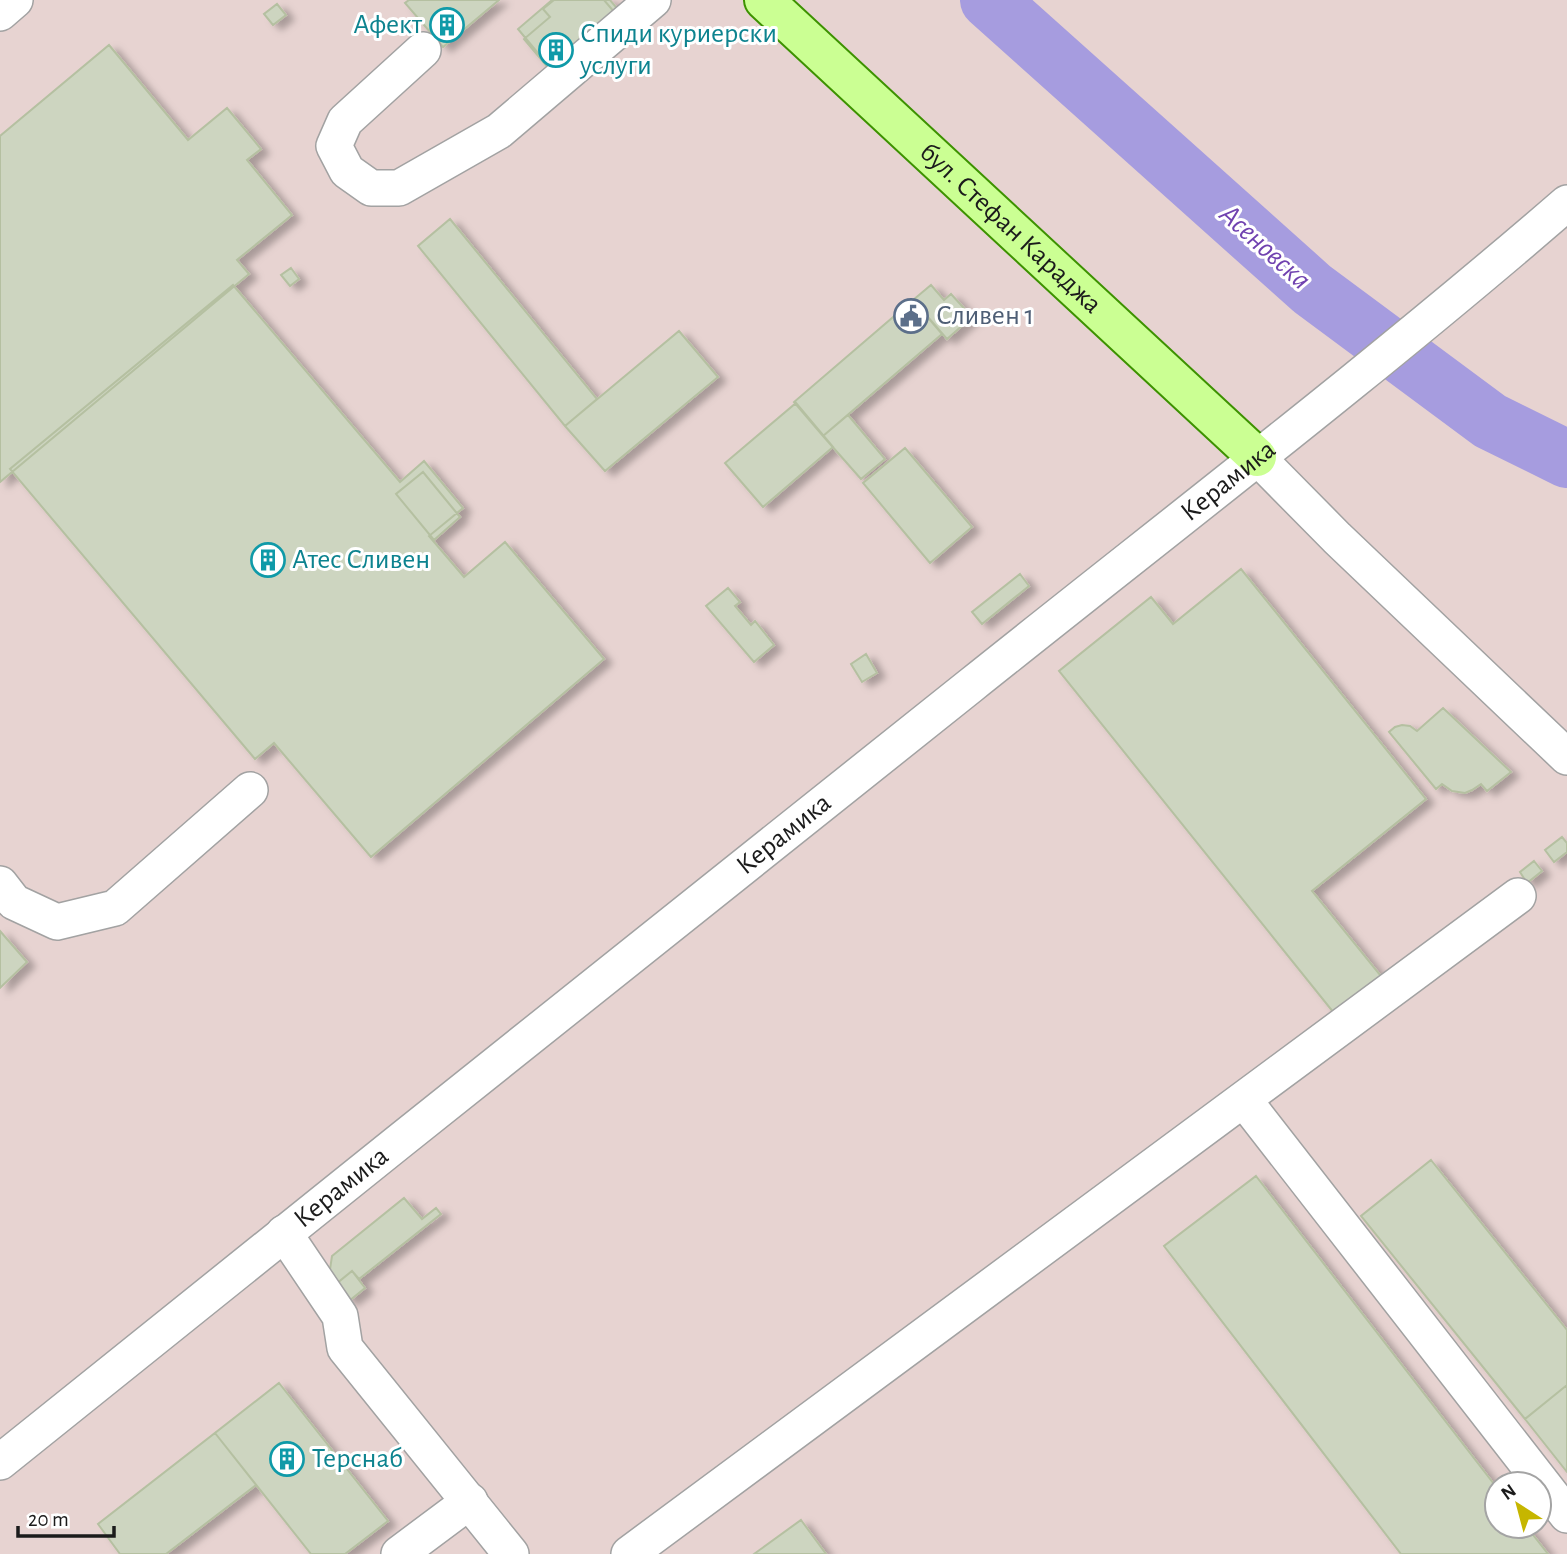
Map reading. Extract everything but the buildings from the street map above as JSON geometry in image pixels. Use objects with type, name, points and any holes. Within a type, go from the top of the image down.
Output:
[{"type":"main road","name":"бул. Стефан Караджа","points":[[764,0],[1257,457]]},
{"type":"street","points":[[0,13],[15,0]]},
{"type":"street","points":[[423,50],[345,121],[334,146],[347,171],[371,188],[400,188],[499,131],[653,0]]},
{"type":"street","name":"Керамика","points":[[0,1462],[1324,405],[1567,203]]},
{"type":"street","points":[[1257,457],[1337,538],[1567,757]]},
{"type":"street","points":[[0,884],[14,902],[57,922],[115,908],[250,790]]},
{"type":"street","points":[[629,1554],[1518,897]]},
{"type":"street","points":[[1244,1100],[1567,1515]]},
{"type":"street","points":[[284,1233],[340,1316],[345,1348],[511,1554]]},
{"type":"street","points":[[399,1554],[470,1501]]},
{"type":"shaded area","points":[[0,0],[1567,0],[1567,1554],[0,1554]]},
{"type":"waterway","name":"Асеновска","points":[[989,0],[1312,289],[1490,421],[1567,459]]},
{"type":"place","name":"Афект","points":[[447,25]]},
{"type":"place","name":"Спиди куриерски услуги","points":[[556,50]]},
{"type":"place","name":"Сливен 1","points":[[911,316]]},
{"type":"place","name":"Атес Сливен","points":[[268,560]]},
{"type":"place","name":"Терснаб","points":[[287,1459]]}]
